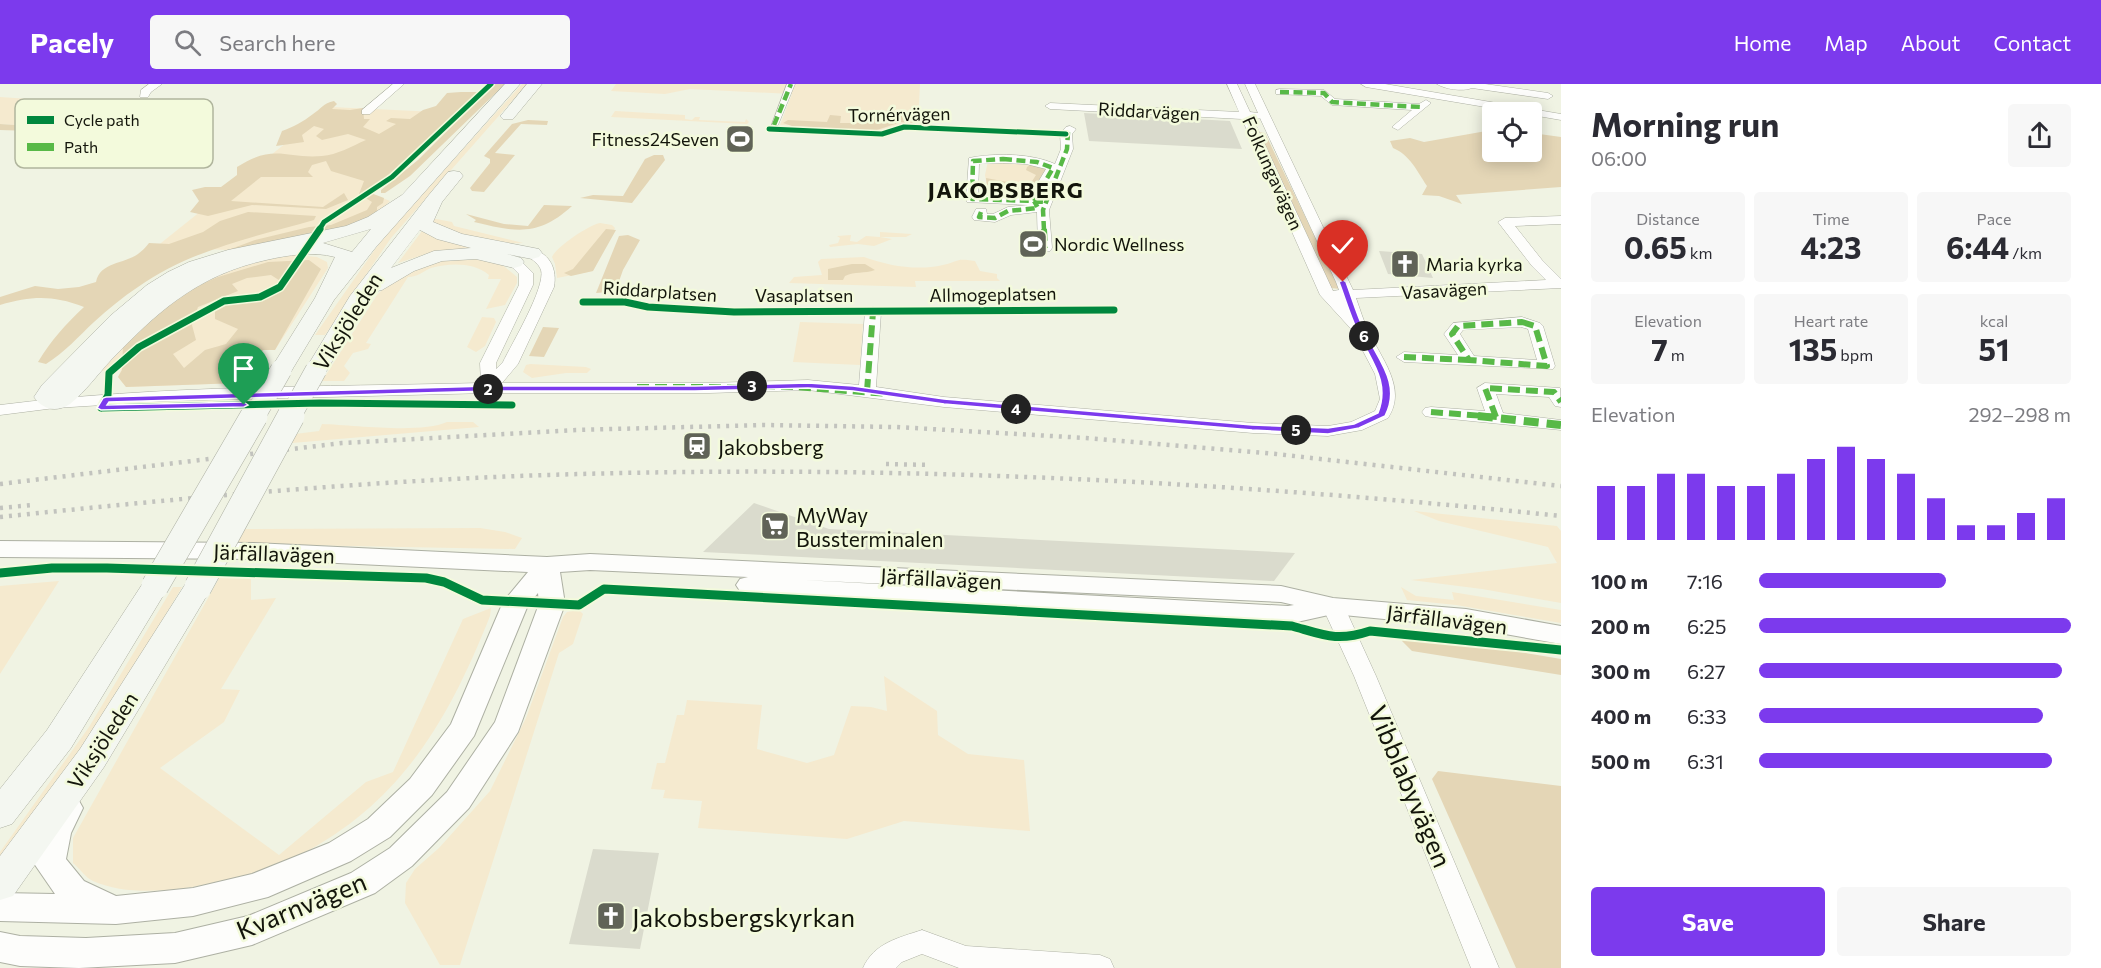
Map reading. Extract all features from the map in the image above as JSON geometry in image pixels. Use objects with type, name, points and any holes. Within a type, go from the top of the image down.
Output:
[{"type":"main road","name":"Viksjöleden","points":[[0,814],[59,739],[155,586],[325,298],[409,199],[513,84]]},
{"type":"main road","points":[[494,132],[535,84]]},
{"type":"main road","name":"Viksjöleden","points":[[0,885],[92,758],[198,587],[316,370],[357,300],[434,199],[464,165]]},
{"type":"main road","points":[[325,298],[345,260],[344,254],[335,250],[284,251],[239,260],[209,270],[179,286],[152,308],[99,359],[69,395],[55,403],[46,397],[50,390],[145,297],[177,276],[233,254],[336,236],[356,230],[409,199]]},
{"type":"main road","points":[[434,199],[424,221],[424,224],[432,231],[532,253]]},
{"type":"main road","points":[[357,300],[399,270],[430,258],[453,254],[480,254],[514,262]]},
{"type":"street","points":[[144,95],[146,90],[157,84]]},
{"type":"street","points":[[366,112],[399,84]]},
{"type":"street","points":[[774,125],[790,84]]},
{"type":"street","name":"Folkungavägen","points":[[1232,84],[1328,295],[1360,330]]},
{"type":"street","name":"Folkungavägen","points":[[1250,84],[1348,295],[1360,330]]},
{"type":"street","points":[[1366,84],[1561,117]]},
{"type":"street","points":[[1398,127],[1436,95],[1442,84],[1467,87],[1470,85],[1548,96]]},
{"type":"street","points":[[1280,92],[1324,93],[1332,102],[1422,107]]},
{"type":"street","name":"Riddarvägen","points":[[1050,106],[1265,116]]},
{"type":"street","points":[[1046,248],[1043,210],[1040,202],[1067,149],[1066,134],[1070,129]]},
{"type":"street","points":[[981,212],[979,217],[995,218],[1008,211],[1038,208],[1053,168],[1047,164],[1009,160],[973,161],[972,199],[1040,202]]},
{"type":"street","points":[[1559,284],[1537,263],[1505,222],[1561,220]]},
{"type":"street","points":[[489,388],[510,364],[547,287],[549,273],[543,261],[532,253]]},
{"type":"street","points":[[489,388],[488,363],[526,285],[526,273],[514,262]]},
{"type":"street","name":"Vasavägen","points":[[1328,295],[1559,284]]},
{"type":"street","points":[[867,391],[873,312]]},
{"type":"street","points":[[1404,357],[1547,366],[1535,326],[1522,322],[1458,326],[1452,334],[1469,360]]},
{"type":"street","points":[[0,410],[55,403],[166,396],[489,388],[695,388],[808,385],[925,400],[1072,414],[1252,428],[1328,431],[1356,426],[1382,414],[1388,399],[1383,374],[1360,330]]},
{"type":"street","points":[[1496,417],[1485,388],[1554,392],[1561,402]]},
{"type":"street","points":[[1431,412],[1561,425]]},
{"type":"street","name":"Järfällavägen","points":[[0,549],[254,551],[548,566],[592,576],[1288,615],[1333,606],[1466,618],[1561,635]]},
{"type":"street","name":"Kvarnvägen","points":[[0,907],[116,910],[193,902],[256,887],[340,852],[379,828],[421,787],[464,728],[516,602],[548,566]]},
{"type":"street","name":"Kvarnvägen","points":[[7,952],[86,953],[175,948],[252,930],[363,883],[401,857],[458,800],[508,725],[552,604],[548,566]]},
{"type":"street","name":"Vibblabyvägen","points":[[1333,606],[1365,676],[1485,968]]},
{"type":"street","name":"Kvarnvägen","points":[[92,758],[55,833],[49,861],[72,891],[116,910]]},
{"type":"street","points":[[877,968],[892,953],[921,942],[966,958],[1100,968]]},
{"type":"shaded area","points":[[494,84],[505,84],[410,176],[385,193],[381,193],[381,190],[418,160]]},
{"type":"shaded area","points":[[522,84],[527,84],[391,238],[325,335],[315,335],[383,238]]},
{"type":"shaded area","points":[[616,84],[920,84],[918,123],[904,123],[880,130],[780,125],[792,94],[690,89],[665,94],[611,91]]},
{"type":"shaded area","points":[[478,92],[410,157],[368,192],[384,198],[383,203],[377,207],[377,214],[360,222],[323,234],[228,250],[255,240],[309,227],[331,225],[367,210],[372,202],[359,194],[364,181],[331,171],[326,161],[312,165],[308,172],[313,177],[261,177],[231,201],[323,207],[344,193],[348,200],[326,209],[252,205],[208,216],[190,212],[199,201],[192,190],[221,187],[237,175],[237,167],[250,160],[271,154],[328,155],[366,140],[348,134],[322,140],[316,136],[324,129],[314,126],[302,135],[304,142],[276,146],[282,131],[302,122],[327,103],[334,101],[337,104],[332,109],[363,108],[364,119],[370,119],[363,127],[379,134],[396,124],[386,121],[391,118],[410,119],[423,110],[436,106],[447,93]]},
{"type":"shaded area","points":[[0,97],[30,99],[15,99],[15,125],[0,124]]},
{"type":"shaded area","points":[[331,107],[458,113],[368,192],[390,201],[377,214],[319,235],[228,250],[156,247]]},
{"type":"shaded area","points":[[615,111],[685,115],[685,119],[692,120],[700,117],[699,120],[745,122],[746,119],[749,122],[747,124],[611,117]]},
{"type":"shaded area","points":[[893,112],[924,116],[925,121],[901,122],[874,131],[792,126],[783,123],[788,120],[827,122],[830,115],[841,116],[840,123],[864,123],[877,119],[881,123],[894,118],[891,116]]},
{"type":"shaded area","points":[[528,120],[548,121],[547,125],[521,124],[495,153],[515,155],[484,192],[472,191],[470,188],[490,163],[490,159],[484,156],[512,124]]},
{"type":"shaded area","points":[[0,124],[15,125],[15,130],[0,130]]},
{"type":"shaded area","points":[[1258,132],[1265,133],[1340,289],[1331,288]]},
{"type":"shaded area","points":[[1482,132],[1482,162],[1542,162],[1542,134],[1561,137],[1561,187],[1456,195],[1462,204],[1439,196],[1422,195],[1427,186],[1413,164],[1393,148],[1390,141],[1410,138],[1424,142]]},
{"type":"shaded area","points":[[654,155],[663,155],[665,160],[632,203],[580,198],[593,195],[623,196],[645,159]]},
{"type":"shaded area","points":[[988,161],[1040,166],[1031,190],[990,188],[987,187],[985,175]]},
{"type":"shaded area","points":[[1033,163],[1047,167],[1035,190],[987,187],[986,178],[1029,186],[1036,175],[1026,170]]},
{"type":"shaded area","points":[[544,205],[572,206],[548,223],[514,230],[474,222],[476,220],[466,214],[504,224],[528,226]]},
{"type":"shaded area","points":[[248,212],[316,216],[314,220],[201,254],[158,274],[116,303],[65,350],[46,364],[38,362],[48,346],[84,307],[62,300],[42,298],[0,305],[0,297],[35,286],[58,289],[79,287],[96,282],[98,275],[107,267],[138,254],[149,243],[169,244],[203,232],[220,221]]},
{"type":"shaded area","points":[[431,218],[523,243],[488,242],[464,237],[432,224]]},
{"type":"shaded area","points":[[600,223],[612,225],[615,228],[593,271],[557,278],[552,257],[555,253],[573,237]]},
{"type":"shaded area","points":[[606,229],[616,230],[593,271],[571,276],[564,273],[573,269]]},
{"type":"shaded area","points":[[422,231],[449,240],[504,251],[426,254],[398,263]]},
{"type":"shaded area","points":[[880,232],[912,234],[906,237],[880,237]]},
{"type":"shaded area","points":[[628,235],[640,240],[623,270],[617,287],[609,292],[596,293],[619,236]]},
{"type":"shaded area","points":[[851,235],[850,241],[857,242],[866,236],[892,239],[874,246],[858,244],[830,247],[829,245],[838,243],[840,238],[837,236]]},
{"type":"shaded area","points":[[287,254],[317,257],[327,262],[328,268],[275,350],[263,350],[239,383],[126,387],[118,377],[121,370],[98,371],[160,308],[228,266]]},
{"type":"shaded area","points":[[864,257],[883,263],[913,267],[933,267],[960,260],[975,261],[980,271],[997,274],[1000,281],[915,281],[916,287],[789,283],[794,277],[822,275],[818,262],[821,259]]},
{"type":"shaded area","points":[[482,259],[500,263],[517,277],[517,283],[505,305],[486,309],[501,279],[488,279],[489,275],[476,268],[446,265],[408,277],[366,343],[371,344],[368,349],[353,353],[344,366],[350,373],[344,381],[322,381],[377,295],[391,281],[437,260]]},
{"type":"shaded area","points":[[309,260],[321,269],[275,350],[263,350],[239,383],[126,387],[118,377],[122,370],[123,346],[184,291],[218,277],[268,262]],"holes":[[[271,275],[285,284],[267,295],[231,302],[215,311],[215,319],[238,329],[226,344],[205,350],[184,368],[173,354],[196,340],[192,325],[198,307],[238,291],[232,284],[247,278]]]},
{"type":"shaded area","points":[[865,264],[875,270],[849,274],[843,280],[828,280],[828,269]]},
{"type":"shaded area","points":[[482,317],[494,318],[496,322],[485,346],[476,352],[467,347]]},
{"type":"shaded area","points":[[800,322],[863,324],[860,365],[793,362]]},
{"type":"shaded area","points":[[543,327],[559,328],[544,357],[529,356]]},
{"type":"shaded area","points":[[526,365],[591,369],[587,373],[566,373],[532,378],[523,372]]},
{"type":"shaded area","points":[[447,422],[473,422],[479,427],[292,443],[295,434],[319,431],[322,424],[421,428]]},
{"type":"shaded area","points":[[1414,511],[1557,526],[1561,531],[1561,603],[1482,589],[1411,580],[1557,563],[1548,547],[1439,521]]},
{"type":"shaded area","points":[[480,528],[505,532],[522,538],[515,549],[237,544],[243,529]]},
{"type":"shaded area","points":[[221,575],[251,576],[251,600],[276,598],[221,689],[240,690],[224,722],[160,768],[279,855],[366,782],[393,772],[463,619],[491,608],[490,616],[457,689],[439,723],[418,754],[367,810],[336,834],[274,867],[192,887],[142,891],[116,888],[93,881],[73,863],[73,838]]},
{"type":"shaded area","points":[[59,581],[0,674],[0,586]]},
{"type":"shaded area","points":[[173,587],[182,587],[105,717],[0,865],[0,852],[89,727]]},
{"type":"shaded area","points":[[1401,587],[1416,596],[1454,600],[1452,592],[1561,610],[1561,623],[1456,605],[1407,600]]},
{"type":"shaded area","points":[[579,610],[583,614],[573,644],[559,653],[460,965],[440,965],[405,903],[406,883],[415,869],[439,848],[490,791],[526,718],[563,617],[567,612]]},
{"type":"shaded area","points":[[1404,637],[1472,644],[1561,659],[1561,675],[1412,651],[1402,641]]},
{"type":"shaded area","points":[[884,676],[937,711],[938,735],[968,754],[1024,760],[1030,831],[904,821],[847,839],[698,828],[702,801],[663,798],[665,790],[651,789],[657,763],[665,763],[677,715],[684,715],[687,700],[762,705],[757,749],[807,763],[834,755],[851,706],[887,711]]},
{"type":"shaded area","points":[[1438,771],[1561,786],[1561,968],[1516,968],[1432,779]]},
{"type":"building","points":[[1084,113],[1230,121],[1242,149],[1089,141]]},
{"type":"building","name":"Maria kyrka","points":[[1379,251],[1422,254],[1433,278],[1388,274]]},
{"type":"building","points":[[754,503],[829,529],[1295,553],[1274,581],[703,552]]},
{"type":"building","name":"Jakobsbergskyrkan","points":[[593,849],[659,853],[640,949],[569,944]]},
{"type":"railway","points":[[0,484],[342,443],[576,430],[763,425],[896,427],[1086,438],[1276,454],[1561,486]]},
{"type":"railway","points":[[886,464],[931,465]]},
{"type":"railway","points":[[0,517],[217,496],[435,480],[507,476],[703,472],[949,474],[1194,485],[1561,516]]},
{"type":"railway","points":[[0,508],[33,505]]},
{"type":"marked path","points":[[774,125],[791,84]]},
{"type":"marked path","points":[[1280,92],[1324,93],[1332,102],[1422,107]]},
{"type":"marked path","points":[[1045,248],[1043,210],[1067,149],[1068,132]]},
{"type":"marked path","points":[[981,212],[979,217],[995,218],[1008,211],[1038,208],[1038,205],[1033,201],[1053,168],[1046,164],[1026,160],[973,161],[972,199],[1046,202]]},
{"type":"marked path","points":[[867,391],[873,312]]},
{"type":"marked path","points":[[1404,357],[1469,360],[1452,334],[1458,326],[1522,322],[1535,326],[1547,366],[1469,360]]},
{"type":"marked path","points":[[637,387],[794,387],[888,394]]},
{"type":"marked path","points":[[1496,417],[1485,388],[1554,392],[1561,402]]},
{"type":"marked path","points":[[1431,412],[1561,425]]},
{"type":"cycle path","points":[[101,408],[108,395],[109,373],[139,347],[224,301],[260,297],[280,287],[324,222],[392,177],[491,84]]},
{"type":"cycle path","name":"Tornérvägen","points":[[769,129],[882,134],[904,127],[1066,134]]},
{"type":"cycle path","name":"Riddarplatsen","points":[[583,302],[625,302],[648,307],[734,312],[1114,310]]},
{"type":"cycle path","points":[[101,408],[320,403],[512,405]]},
{"type":"cycle path","points":[[0,573],[52,568],[107,568],[426,578],[444,582],[482,600],[579,605],[604,589],[1292,626],[1333,637],[1349,638],[1370,631],[1561,650]]},
{"type":"place","name":"Fitness24Seven","points":[[740,139]]},
{"type":"place","name":"Nordic Wellness","points":[[1033,244]]},
{"type":"place","name":"Maria kyrka","points":[[1405,264]]},
{"type":"place","name":"Jakobsberg","points":[[697,446]]},
{"type":"place","name":"MyWay Bussterminalen","points":[[775,526]]},
{"type":"place","name":"Jakobsbergskyrkan","points":[[611,916]]},
{"type":"district","name":"JAKOBSBERG","points":[[1006,189]]},
{"type":"route","points":[[244,405],[101,408],[106,399],[166,396],[489,388],[724,388],[808,385],[853,388],[944,402],[1082,415],[1252,428],[1328,431],[1356,426],[1382,414],[1388,399],[1383,374],[1360,330],[1343,282]]}]
